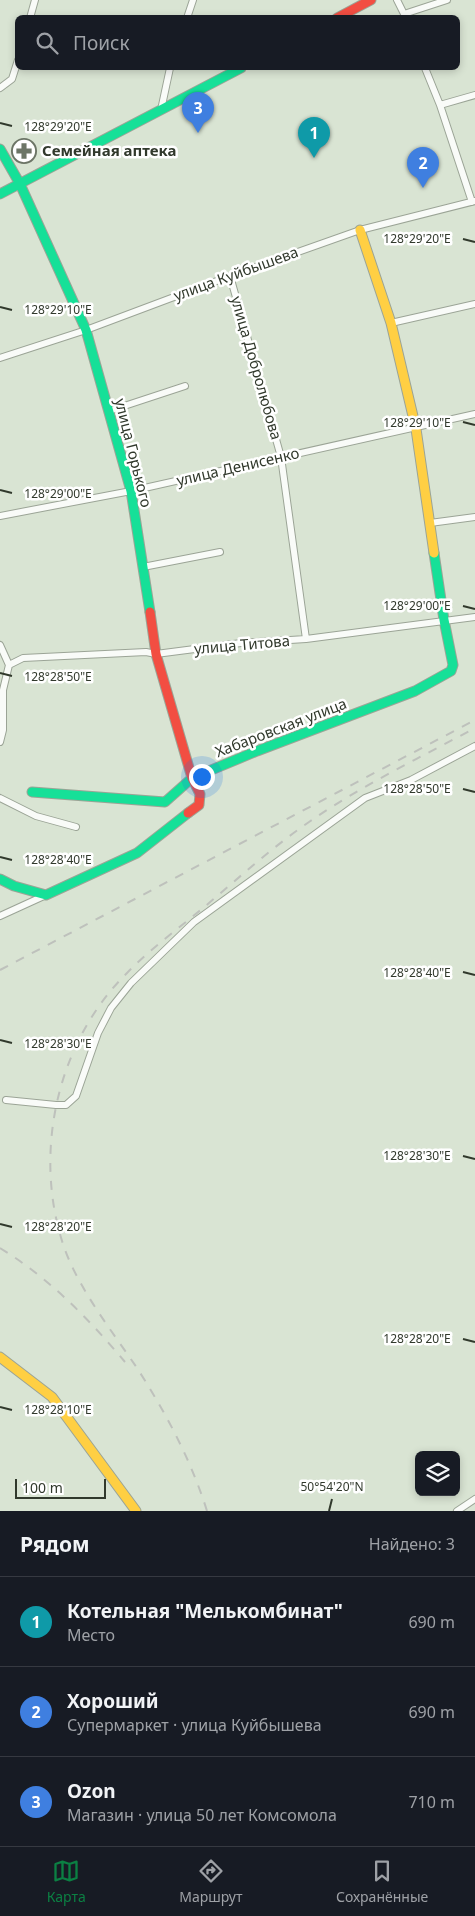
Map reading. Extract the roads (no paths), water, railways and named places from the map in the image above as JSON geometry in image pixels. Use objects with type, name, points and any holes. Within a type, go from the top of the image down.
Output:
[{"type":"street","points":[[31,15],[34,0]]},
{"type":"street","points":[[188,15],[192,0]]},
{"type":"street","points":[[343,15],[371,0]]},
{"type":"street","points":[[397,0],[404,15]]},
{"type":"street","points":[[408,15],[447,0]]},
{"type":"street","points":[[0,88],[12,79],[15,70]]},
{"type":"street","points":[[161,110],[170,70]]},
{"type":"street","points":[[0,194],[237,70]]},
{"type":"street","points":[[426,70],[440,105],[473,202]]},
{"type":"street","points":[[440,105],[475,95]]},
{"type":"street","name":"улица Горького","points":[[0,149],[20,184],[86,330],[132,491],[156,654],[192,778],[200,794],[199,805],[152,840],[138,853],[46,895]]},
{"type":"street","name":"улица Куйбышева","points":[[0,358],[86,330],[360,230],[473,202]]},
{"type":"street","points":[[360,230],[391,323],[416,428],[444,620]]},
{"type":"street","name":"улица Добролюбова","points":[[230,276],[281,456],[306,639]]},
{"type":"street","points":[[391,323],[475,304]]},
{"type":"street","points":[[109,411],[185,386]]},
{"type":"street","name":"улица Денисенко","points":[[0,516],[132,491],[281,456],[475,414]]},
{"type":"street","points":[[430,523],[475,517]]},
{"type":"street","points":[[143,567],[220,552]]},
{"type":"street","name":"улица Титова","points":[[9,665],[24,658],[146,652],[156,654],[241,643],[306,639],[475,617]]},
{"type":"street","name":"Хабаровская улица","points":[[32,792],[165,802],[192,778],[415,691],[451,671],[453,665],[444,620]]},
{"type":"street","points":[[0,645],[9,665],[3,690],[3,730],[0,742]]},
{"type":"street","points":[[6,1100],[66,1105],[76,1096],[98,1033],[112,1008],[131,983],[194,922],[365,798],[411,780],[475,746]]},
{"type":"street","points":[[0,798],[36,816],[76,828]]},
{"type":"street","points":[[0,879],[14,886],[46,895]]},
{"type":"street","points":[[0,916],[46,895]]},
{"type":"street","points":[[0,1357],[52,1396],[136,1511]]},
{"type":"street","points":[[457,1511],[475,1499]]},
{"type":"railway","points":[[0,970],[475,720]]},
{"type":"railway","points":[[207,1511],[193,1473],[168,1420],[137,1368],[86,1292],[69,1260],[63,1244],[54,1209],[50,1173],[52,1136],[58,1100],[68,1065],[83,1032],[103,1001],[127,973],[157,945],[258,861],[296,831],[349,796],[475,728]]},
{"type":"railway","points":[[0,1248],[35,1272],[67,1300],[125,1362]]},
{"type":"place","name":"Ozon","points":[[198,133]]},
{"type":"place","name":"Семейная аптека","points":[[24,151]]},
{"type":"place","name":"Котельная \"Мелькомбинат\"","points":[[314,158]]},
{"type":"place","name":"Хороший","points":[[423,188]]}]
